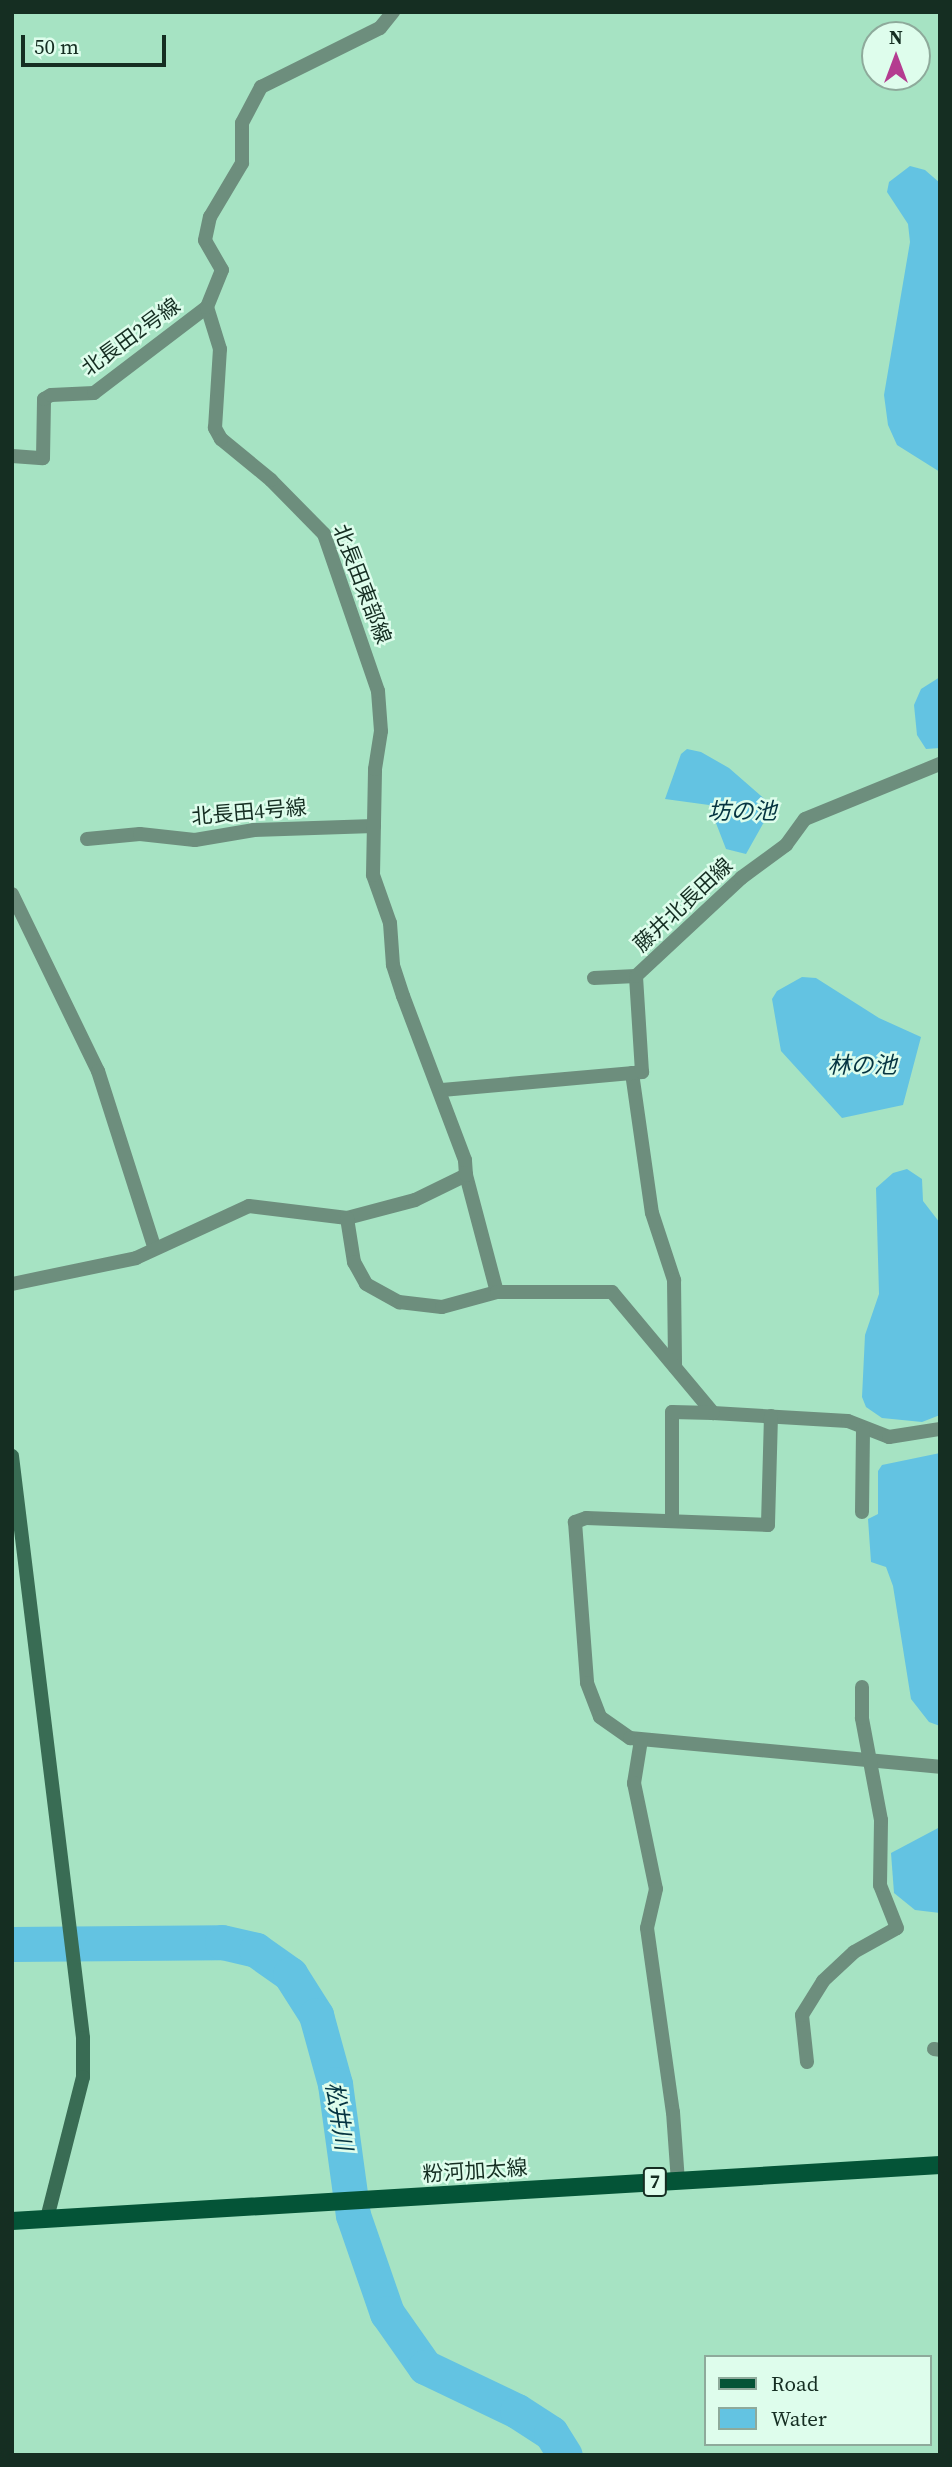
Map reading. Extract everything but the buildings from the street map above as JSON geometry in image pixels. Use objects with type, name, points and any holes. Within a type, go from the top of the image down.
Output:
[{"type":"main road","name":"粉河加太線","points":[[12,2221],[940,2165]]},
{"type":"street","points":[[208,307],[222,270],[205,240],[206,226],[242,163],[242,123],[254,96],[261,87],[380,28],[393,12]]},
{"type":"street","name":"北長田2号線","points":[[12,456],[43,458],[44,400],[51,395],[94,393],[208,307]]},
{"type":"street","name":"北長田東部線","points":[[208,307],[221,363],[215,428],[221,439],[271,480],[324,534],[378,691],[381,731],[373,876],[390,923],[393,965],[466,1160],[466,1175],[497,1292]]},
{"type":"street","name":"藤井北長田線","points":[[632,1073],[642,1072],[636,976],[741,878],[786,845],[805,819],[940,764]]},
{"type":"street","name":"北長田4号線","points":[[87,839],[140,834],[195,841],[254,830],[374,826]]},
{"type":"street","points":[[12,894],[97,1071],[154,1247]]},
{"type":"street","points":[[594,978],[636,976]]},
{"type":"street","points":[[442,1090],[632,1073],[652,1213],[674,1280],[675,1367]]},
{"type":"street","points":[[12,1284],[136,1258],[154,1247],[249,1206],[347,1218],[415,1200],[466,1175]]},
{"type":"street","points":[[347,1218],[354,1262],[366,1284],[382,1294],[421,1307],[442,1307],[497,1292],[612,1292],[713,1413]]},
{"type":"street","points":[[672,1520],[672,1412],[848,1421],[863,1430],[911,1437],[940,1429]]},
{"type":"street","points":[[771,1416],[768,1525],[688,1525],[672,1520],[586,1518],[575,1522],[590,1698],[600,1717],[612,1729],[641,1740],[870,1757],[940,1767]]},
{"type":"street","points":[[862,1512],[863,1430]]},
{"type":"street","points":[[12,1456],[72,1966],[83,2038],[83,2077],[47,2218]]},
{"type":"street","points":[[12,1532],[24,1547]]},
{"type":"street","points":[[807,2062],[802,2015],[823,1982],[854,1952],[897,1928],[880,1885],[881,1820],[862,1687]]},
{"type":"street","points":[[641,1740],[634,1783],[656,1889],[648,1928],[673,2112],[678,2181]]},
{"type":"water","points":[[910,166],[925,170],[940,183],[940,472],[897,445],[888,425],[884,395],[910,242],[908,224],[887,192],[889,182]]},
{"type":"water","points":[[940,677],[940,748],[926,749],[917,735],[914,705],[921,689]]},
{"type":"water","name":"坊の池","points":[[687,749],[701,752],[729,768],[768,802],[768,815],[746,854],[726,849],[709,805],[665,799],[681,754]]},
{"type":"water","name":"林の池","points":[[802,977],[816,978],[879,1018],[921,1037],[903,1105],[842,1118],[781,1051],[772,999],[777,991]]},
{"type":"water","points":[[907,1169],[922,1179],[923,1201],[940,1223],[940,1415],[922,1422],[882,1418],[866,1407],[862,1397],[865,1335],[879,1294],[876,1188],[893,1173]]},
{"type":"water","points":[[940,1453],[940,1726],[929,1722],[911,1699],[893,1586],[886,1567],[871,1562],[868,1519],[878,1514],[878,1471],[882,1465]]},
{"type":"water","points":[[940,1827],[940,1913],[915,1910],[894,1893],[891,1853]]},
{"type":"waterway","name":"松井川","points":[[12,1944],[222,1942],[256,1950],[290,1974],[316,2015],[335,2084],[353,2215],[387,2313],[425,2367],[517,2411],[551,2433],[565,2455]]}]
